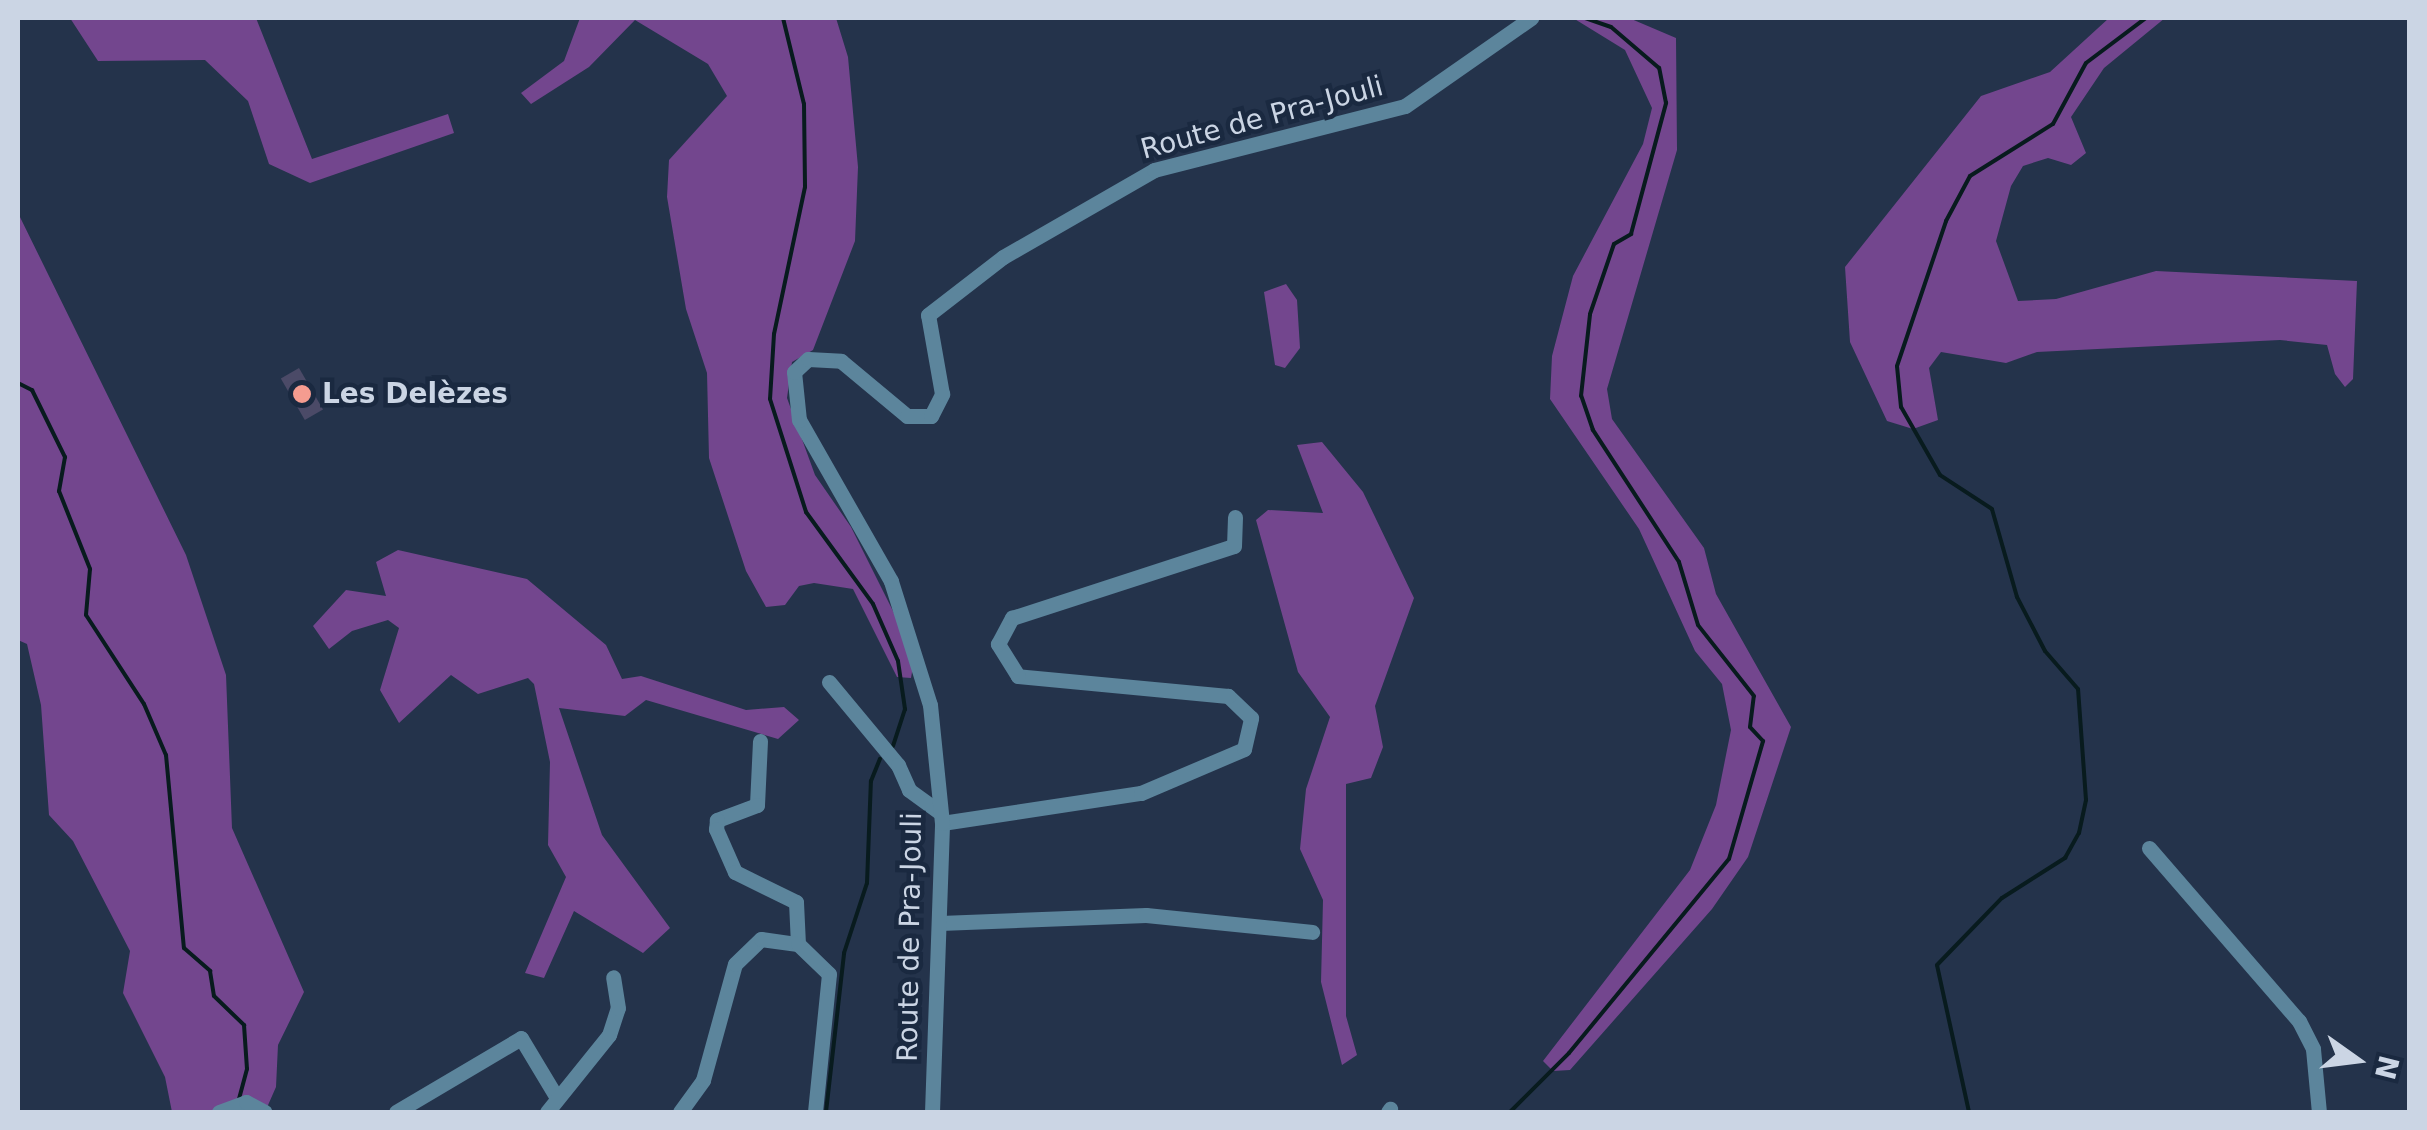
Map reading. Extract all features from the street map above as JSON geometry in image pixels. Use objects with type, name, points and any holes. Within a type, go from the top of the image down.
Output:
[{"type":"street","name":"Route de Pra-Jouli","points":[[932,1112],[940,817],[927,693],[891,581],[799,420],[791,386],[798,365],[841,360],[908,416],[931,416],[942,394],[928,315],[1003,258],[1154,170],[1405,106],[1531,18]]},
{"type":"street","points":[[829,682],[898,765],[909,790],[940,817],[1141,793],[1244,749],[1252,718],[1228,696],[1018,676],[998,644],[1012,618],[1234,546],[1236,517]]},
{"type":"street","points":[[760,740],[757,804],[717,820],[716,829],[735,872],[796,902],[798,944]]},
{"type":"street","points":[[2149,848],[2299,1021],[2314,1048],[2319,1112]]},
{"type":"street","points":[[940,923],[1146,914],[1312,932]]},
{"type":"street","points":[[680,1112],[703,1080],[742,951],[761,939],[798,944],[819,956],[831,985],[816,1112]]},
{"type":"street","points":[[547,1112],[609,1034],[618,1008],[613,977]]},
{"type":"street","points":[[396,1112],[521,1038],[557,1098]]},
{"type":"street","points":[[224,1110],[246,1102],[265,1112]]},
{"type":"shaded area","points":[[70,18],[256,18],[312,159],[448,114],[454,133],[310,183],[269,164],[248,101],[205,60],[98,61]]},
{"type":"shaded area","points":[[580,18],[836,18],[848,57],[858,167],[855,241],[813,350],[792,362],[787,398],[815,475],[851,527],[915,655],[911,678],[897,677],[853,589],[814,583],[799,586],[785,605],[766,607],[746,571],[709,458],[707,373],[686,309],[667,197],[669,160],[727,96],[708,64],[635,20],[589,67],[531,104],[521,93],[564,61]]},
{"type":"shaded area","points":[[1573,18],[1629,18],[1676,38],[1677,150],[1607,389],[1612,419],[1704,548],[1716,594],[1791,727],[1748,857],[1712,909],[1570,1070],[1553,1071],[1543,1061],[1690,870],[1716,805],[1731,730],[1722,684],[1695,651],[1639,529],[1550,399],[1552,356],[1573,276],[1643,144],[1652,108],[1625,50]]},
{"type":"shaded area","points":[[2109,18],[2165,18],[2104,68],[2071,117],[2086,153],[2071,165],[2048,158],[2023,166],[2011,186],[1996,241],[2018,301],[2056,299],[2156,271],[2357,281],[2353,379],[2345,387],[2335,374],[2327,345],[2280,340],[2037,352],[2006,363],[1941,352],[1929,368],[1938,420],[1913,429],[1887,421],[1850,342],[1845,267],[1981,96],[2050,72]]},
{"type":"shaded area","points":[[18,213],[186,555],[226,675],[232,828],[304,992],[278,1045],[276,1087],[265,1112],[172,1112],[165,1077],[123,993],[130,951],[73,841],[49,815],[41,705],[27,644],[18,640]]},
{"type":"shaded area","points":[[1286,284],[1297,300],[1300,348],[1285,368],[1275,365],[1264,292]]},
{"type":"shaded area","points":[[1322,442],[1363,492],[1414,598],[1375,706],[1383,747],[1371,778],[1346,784],[1346,1016],[1357,1055],[1342,1065],[1321,982],[1323,900],[1300,849],[1306,789],[1330,717],[1298,672],[1256,520],[1268,510],[1323,513],[1297,445]]},
{"type":"shaded area","points":[[398,550],[527,579],[606,645],[622,679],[641,676],[746,710],[784,707],[799,720],[778,739],[646,700],[625,716],[559,708],[602,835],[670,928],[643,953],[574,911],[544,978],[525,973],[566,877],[548,845],[550,762],[534,684],[528,678],[478,694],[451,675],[399,723],[380,690],[399,628],[388,620],[352,631],[329,649],[313,626],[346,590],[386,596],[376,562]]},
{"type":"building","name":"Les Delèzes","points":[[299,368],[323,410],[305,420],[281,378]]},
{"type":"waterway","points":[[783,18],[804,104],[805,187],[774,334],[770,399],[806,512],[873,604],[898,661],[905,709],[893,746]]},
{"type":"waterway","points":[[1510,1112],[1569,1053],[1729,859],[1763,741],[1750,727],[1754,696],[1698,625],[1679,562],[1593,430],[1581,396],[1590,314],[1614,244],[1631,234],[1666,103],[1659,68],[1611,27],[1585,18]]},
{"type":"waterway","points":[[1969,1112],[1937,965],[2002,898],[2065,858],[2079,833],[2086,800],[2078,689],[2045,651],[2017,597],[1992,509],[1940,475],[1901,407],[1897,366],[1946,221],[1970,176],[2053,124],[2086,63],[2146,18]]},
{"type":"waterway","points":[[18,383],[32,390],[65,457],[59,491],[90,569],[86,615],[144,704],[166,755],[184,948],[210,971],[214,996],[244,1025],[247,1069],[239,1099]]},
{"type":"waterway","points":[[826,1112],[844,953],[867,883],[871,781],[880,759]]},
{"type":"place","name":"Les Delèzes","points":[[302,394]]}]
